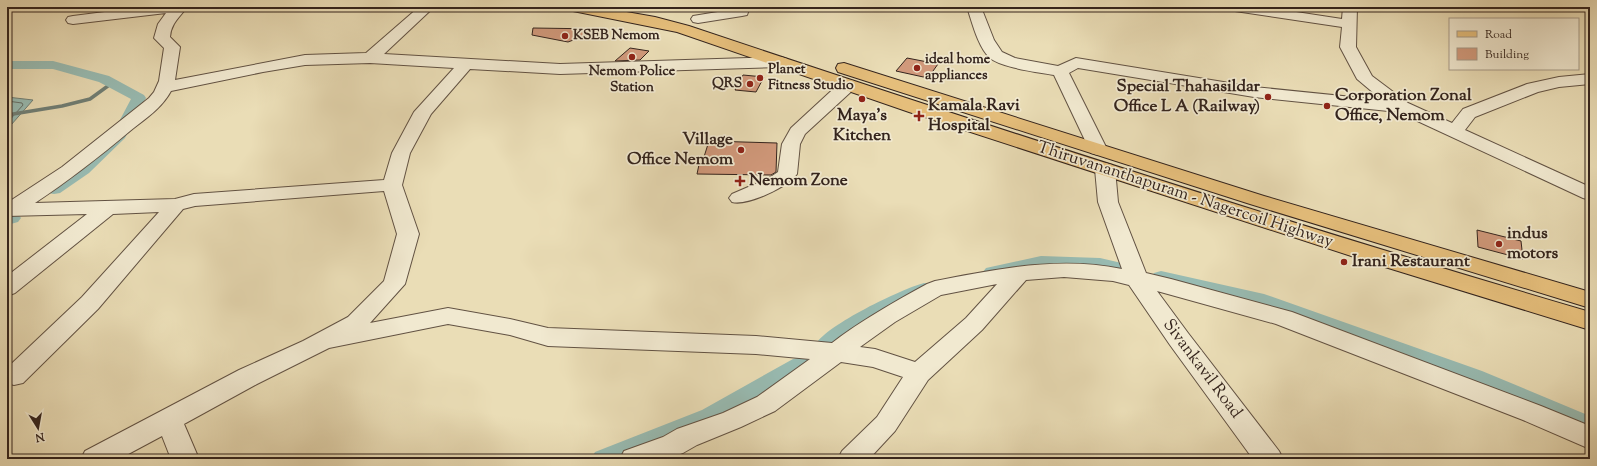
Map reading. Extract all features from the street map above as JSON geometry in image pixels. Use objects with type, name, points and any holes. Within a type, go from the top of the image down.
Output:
[{"type":"main road","name":"Thiruvananthapuram - Nagercoil Highway","points":[[573,7],[625,16],[683,29],[790,58],[1098,149],[1394,242],[1590,300]]},
{"type":"main road","name":"Thiruvananthapuram - Nagercoil Highway","points":[[640,7],[698,19],[790,58],[848,85],[1393,262],[1590,321]]},
{"type":"street","points":[[73,20],[180,7]]},
{"type":"street","points":[[8,210],[40,192],[103,144],[160,96],[165,83],[172,52],[172,47],[162,38],[162,32],[168,19],[180,7]]},
{"type":"street","points":[[370,58],[427,7]]},
{"type":"street","points":[[698,19],[742,12],[743,7]]},
{"type":"street","points":[[974,7],[986,40],[996,55],[1011,62],[1060,71],[1076,64],[1126,70],[1254,92],[1402,107]]},
{"type":"street","points":[[1235,7],[1349,24]]},
{"type":"street","points":[[1350,7],[1348,47],[1365,79],[1402,107],[1455,130],[1590,194]]},
{"type":"street","points":[[165,83],[305,60],[370,58],[560,69],[790,58]]},
{"type":"street","points":[[94,459],[248,377],[323,341],[356,323],[394,284],[408,234],[392,185],[401,153],[423,112],[465,64]]},
{"type":"street","points":[[1060,71],[1098,149]]},
{"type":"street","points":[[1455,130],[1469,113],[1533,88],[1559,82],[1590,79]]},
{"type":"street","points":[[739,198],[776,182],[787,174],[791,144],[797,132],[848,85]]},
{"type":"street","name":"Sivankavil Road","points":[[1105,169],[1108,202],[1137,279],[1179,339],[1269,459]]},
{"type":"street","points":[[8,210],[108,208],[176,204],[194,200],[392,185]]},
{"type":"street","points":[[14,376],[90,303],[176,204]]},
{"type":"street","points":[[7,288],[108,208]]},
{"type":"street","points":[[634,459],[673,445],[687,437],[732,420],[766,404],[876,323],[935,289],[1005,274],[1064,270],[1113,274],[1170,286],[1284,318],[1525,410],[1590,438]]},
{"type":"street","points":[[860,457],[886,424],[919,373],[974,324],[1020,273]]},
{"type":"street","points":[[323,341],[448,316],[510,327],[548,338],[749,345],[837,352],[875,358],[919,373]]},
{"type":"street","points":[[169,419],[185,459]]},
{"type":"water","points":[[7,97],[33,100],[11,125],[7,127]]},
{"type":"building","points":[[533,28],[600,30],[568,42],[532,35]]},
{"type":"building","name":"Nemom Police Station","points":[[630,48],[649,51],[640,60],[615,61]]},
{"type":"building","name":"ideal home appliances","points":[[907,58],[938,64],[928,78],[896,71]]},
{"type":"building","name":"QRS","points":[[743,75],[764,77],[756,92],[735,90]]},
{"type":"building","points":[[709,141],[777,143],[776,172],[771,175],[697,174],[700,160],[703,160]]},
{"type":"building","name":"indus motors","points":[[1477,230],[1521,241],[1523,259],[1478,247]]},
{"type":"waterway","points":[[7,65],[53,65],[104,79],[139,98],[120,135],[83,170],[54,189]]},
{"type":"waterway","points":[[7,115],[62,106],[90,99],[112,83]]},
{"type":"waterway","points":[[7,220],[12,218]]},
{"type":"waterway","points":[[993,272],[1041,262],[1100,264],[1119,268]]},
{"type":"waterway","points":[[1161,277],[1257,299],[1474,377],[1590,426]]},
{"type":"waterway","points":[[826,344],[873,313],[924,289]]},
{"type":"waterway","points":[[603,459],[710,416],[801,365]]},
{"type":"place","name":"KSEB Nemom","points":[[565,36]]},
{"type":"place","name":"Nemom Police Station","points":[[632,57]]},
{"type":"place","name":"ideal home appliances","points":[[917,68]]},
{"type":"place","name":"Planet Fitness Studio","points":[[760,78]]},
{"type":"place","name":"QRS","points":[[750,84]]},
{"type":"place","name":"Special Thahasildar Office L A (Railway)","points":[[1268,97]]},
{"type":"place","name":"Maya's Kitchen","points":[[862,99]]},
{"type":"place","name":"Corporation Zonal Office, Nemom","points":[[1327,106]]},
{"type":"place","name":"Kamala Ravi Hospital","points":[[919,116]]},
{"type":"place","name":"Village Office Nemom","points":[[741,150]]},
{"type":"place","name":"Nemom Zone","points":[[740,181]]},
{"type":"place","name":"indus motors","points":[[1499,244]]},
{"type":"place","name":"Irani Restaurant","points":[[1344,262]]}]
